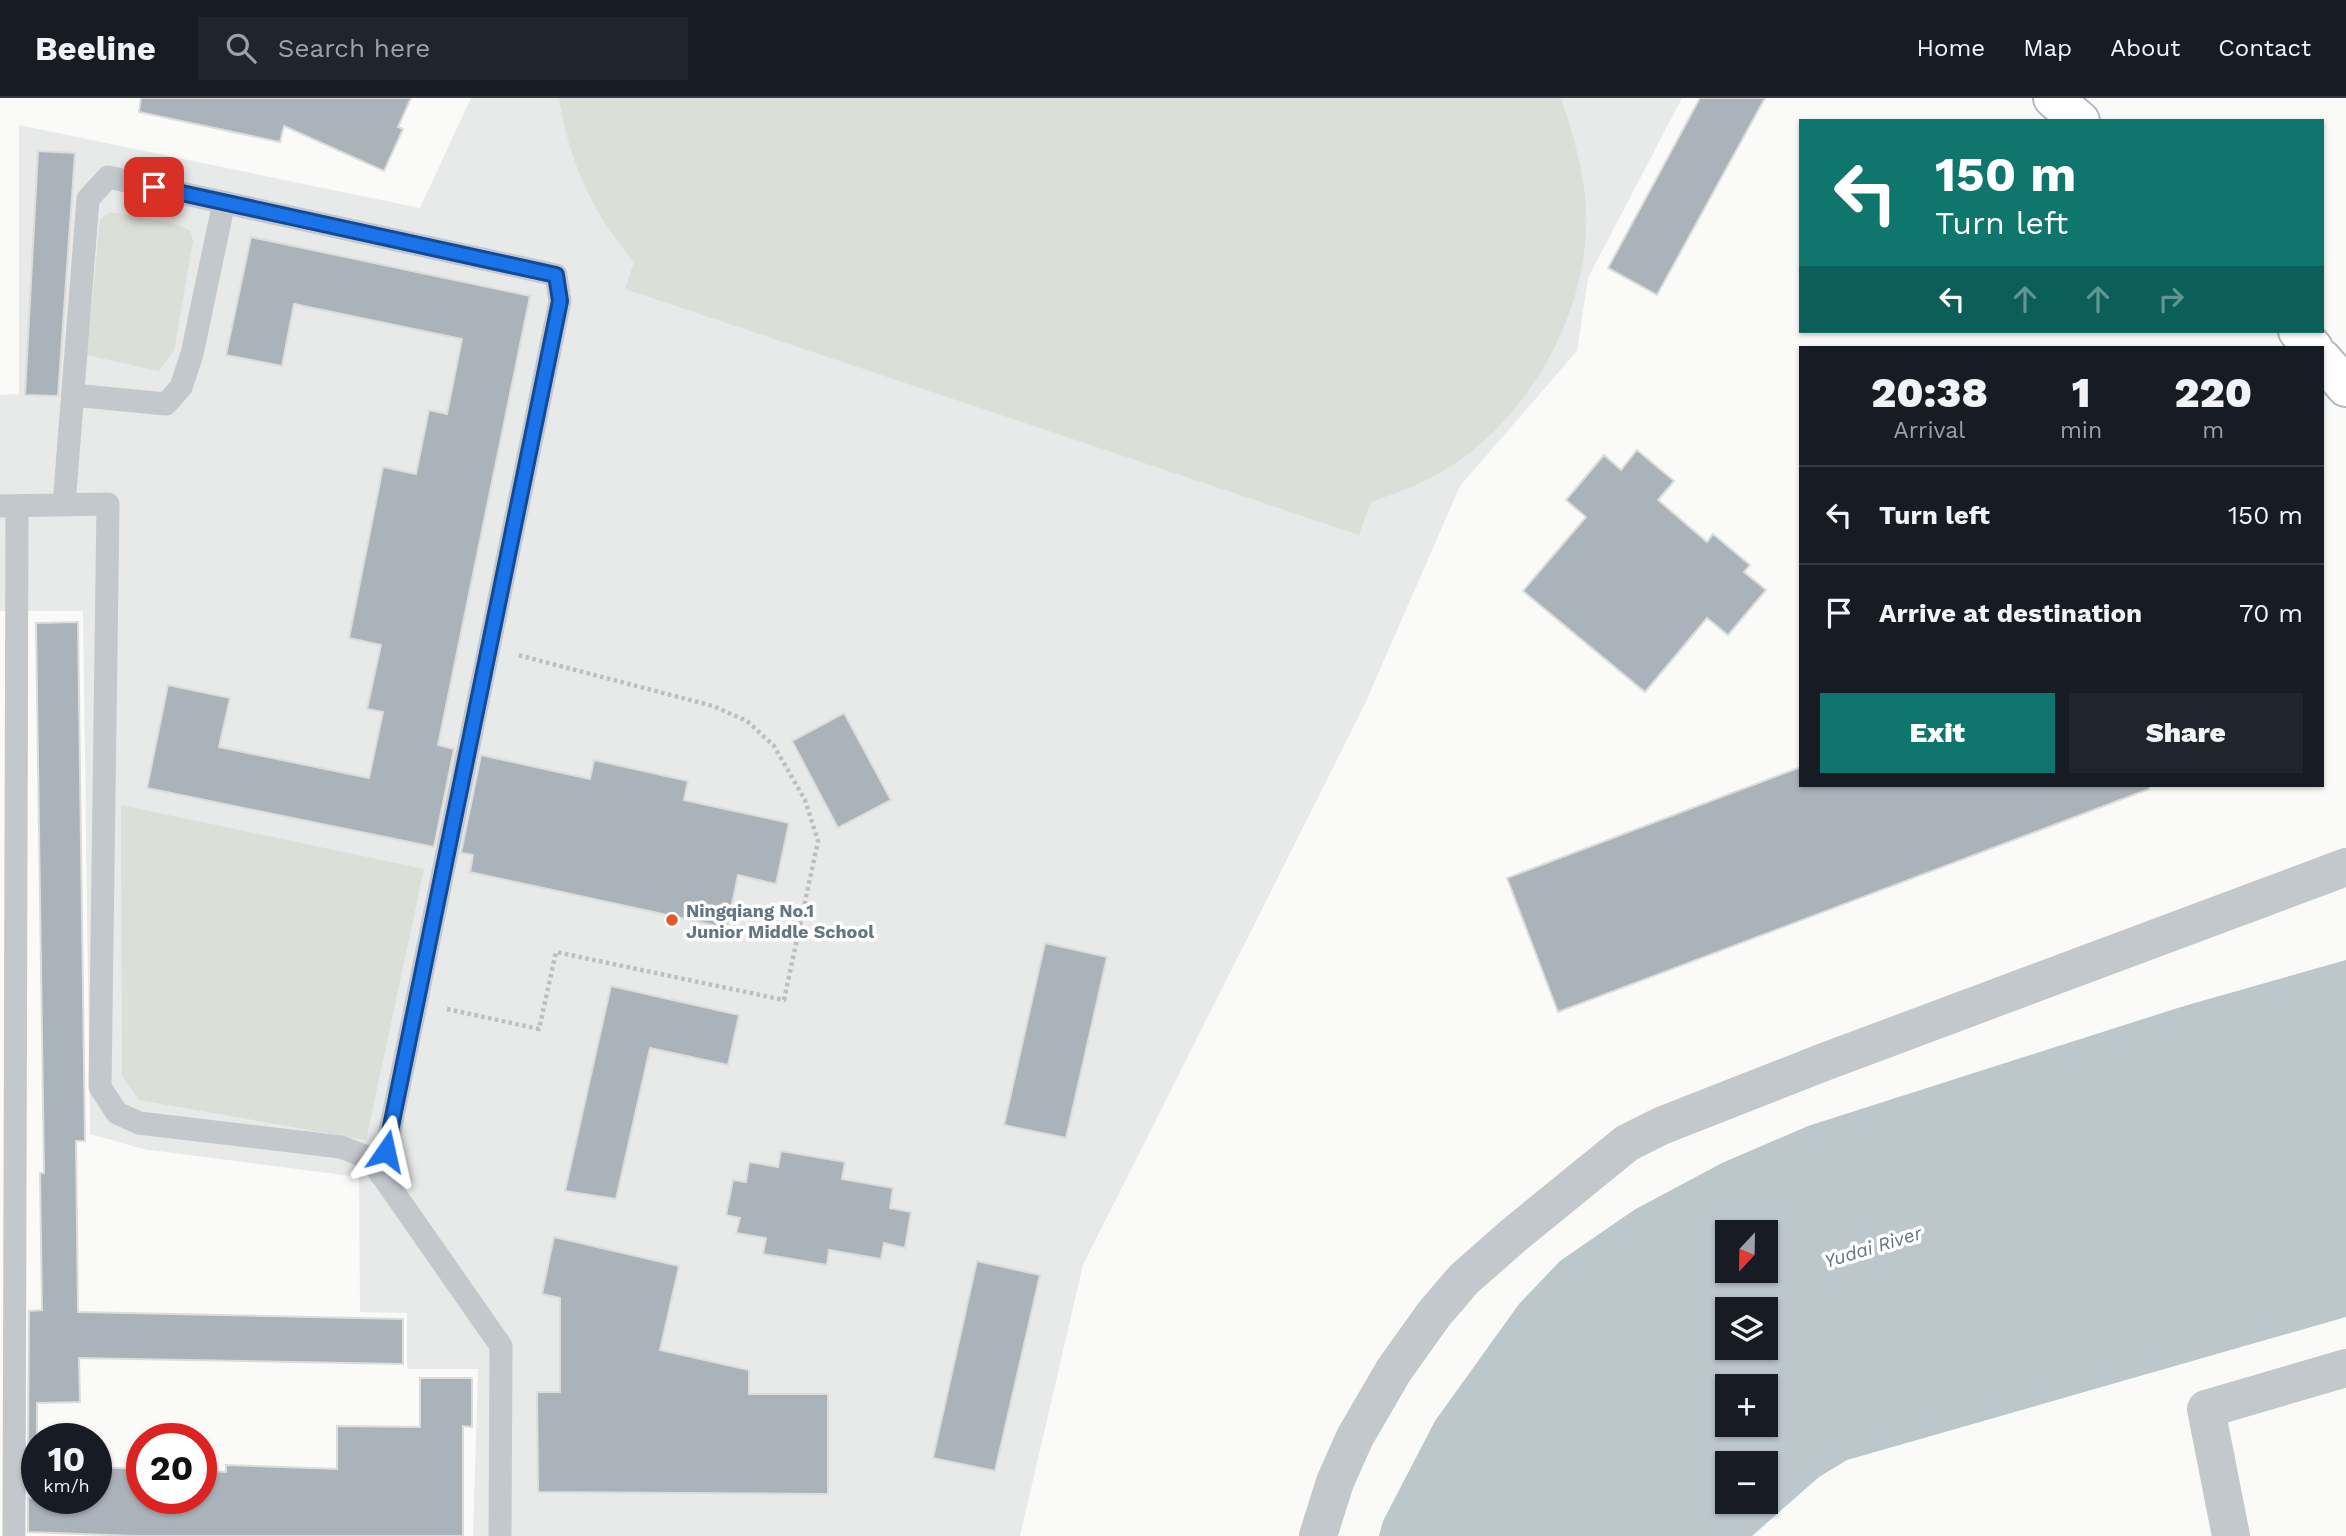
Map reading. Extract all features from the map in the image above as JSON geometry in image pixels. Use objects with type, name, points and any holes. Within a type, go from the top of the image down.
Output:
[{"type":"main road","points":[[2053,98],[2078,119]]},
{"type":"main road","points":[[2324,361],[2346,387]]},
{"type":"street","points":[[2324,354],[2346,359]]},
{"type":"street","points":[[1318,1536],[1335,1482],[1355,1437],[1394,1370],[1434,1314],[1464,1279],[1514,1234],[1627,1143],[1661,1126],[1824,1062],[2346,867]]},
{"type":"street","points":[[2231,1536],[2206,1409],[2346,1368]]},
{"type":"lane","points":[[65,505],[88,199],[108,177],[556,275],[560,301],[381,1175]]},
{"type":"lane","points":[[73,396],[166,404],[181,387],[192,354],[224,202]]},
{"type":"lane","points":[[14,1536],[9,507],[108,504],[100,1087],[117,1113],[127,1119],[341,1147],[364,1156],[381,1175],[501,1346],[500,1536]]},
{"type":"path","points":[[415,1002],[539,1029],[556,951],[783,1000],[818,841],[805,800],[788,767],[774,746],[747,721],[713,706],[488,648]]},
{"type":"shaded area","name":"Ningqiang No.1 Junior Middle School","points":[[471,98],[1682,98],[1588,278],[1577,351],[1460,486],[1364,706],[1083,1265],[1020,1536],[473,1536],[478,1369],[407,1369],[407,1313],[360,1312],[359,1177],[143,1149],[90,1134],[83,611],[0,611],[0,395],[19,394],[19,125],[420,208]]},
{"type":"shaded area","points":[[559,98],[1561,98],[1583,178],[1586,206],[1585,246],[1577,287],[1564,326],[1545,364],[1522,399],[1494,431],[1463,458],[1429,479],[1370,503],[1359,535],[625,289],[634,262],[606,224],[584,185],[569,144]]},
{"type":"shaded area","points":[[110,212],[173,223],[190,230],[193,241],[174,351],[159,371],[87,355],[100,219]]},
{"type":"shaded area","points":[[121,805],[424,869],[366,1140],[139,1100],[122,1076]]},
{"type":"water","name":"Yudai River","points":[[2346,960],[2346,1317],[1847,1460],[1819,1477],[1778,1513],[1778,1451],[1715,1451],[1715,1514],[1777,1514],[1752,1536],[1379,1536],[1383,1521],[1435,1421],[1519,1304],[1560,1261],[1634,1210],[1722,1163],[1808,1126],[2184,1006]]},
{"type":"building","points":[[141,98],[411,98],[398,127],[403,129],[384,171],[284,126],[280,142],[139,112]]},
{"type":"building","points":[[1700,98],[1765,98],[1657,295],[1608,268]]},
{"type":"building","points":[[38,151],[75,153],[58,396],[25,395]]},
{"type":"building","points":[[251,237],[530,296],[438,745],[454,749],[434,847],[147,788],[168,685],[230,698],[219,747],[369,778],[383,712],[367,709],[381,645],[349,638],[383,467],[416,474],[429,410],[447,414],[462,339],[294,304],[282,366],[226,355]]},
{"type":"building","points":[[1637,450],[1674,481],[1658,500],[1707,542],[1713,534],[1750,565],[1744,572],[1766,590],[1728,635],[1707,618],[1645,692],[1523,591],[1586,517],[1566,500],[1604,455],[1621,470]]},
{"type":"building","points":[[78,622],[85,1141],[76,1141],[78,1312],[403,1319],[403,1364],[79,1358],[80,1402],[37,1403],[37,1423],[28,1423],[29,1311],[42,1310],[40,1173],[44,1173],[36,623]]},
{"type":"building","points":[[844,713],[891,800],[838,828],[792,741]]},
{"type":"building","points":[[481,755],[590,779],[594,760],[688,781],[684,800],[789,823],[776,884],[738,875],[727,928],[470,872],[473,855],[461,853]]},
{"type":"building","points":[[1799,768],[1799,787],[2149,787],[1558,1012],[1507,878]]},
{"type":"building","points":[[1045,943],[1107,957],[1066,1138],[1004,1125]]},
{"type":"building","points":[[611,986],[739,1015],[728,1065],[650,1048],[616,1199],[565,1191]]},
{"type":"building","points":[[781,1151],[845,1162],[842,1179],[893,1188],[890,1208],[911,1212],[905,1248],[884,1243],[881,1259],[829,1250],[827,1265],[763,1254],[766,1238],[736,1233],[740,1218],[726,1215],[733,1180],[746,1182],[749,1162],[778,1167]]},
{"type":"building","points":[[554,1237],[679,1266],[660,1350],[749,1370],[749,1394],[828,1394],[828,1494],[538,1492],[537,1392],[560,1392],[560,1298],[542,1294]]},
{"type":"building","points":[[977,1261],[1040,1275],[995,1471],[933,1458]]},
{"type":"building","points":[[420,1378],[472,1378],[472,1427],[463,1426],[463,1536],[136,1536],[28,1532],[28,1514],[112,1514],[112,1468],[126,1468],[126,1514],[217,1514],[217,1472],[226,1472],[226,1465],[337,1469],[337,1426],[420,1427]]},
{"type":"place","name":"Ningqiang No.1 Junior Middle School","points":[[672,920]]},
{"type":"route","points":[[154,187],[556,275],[560,301],[386,1151]]}]
